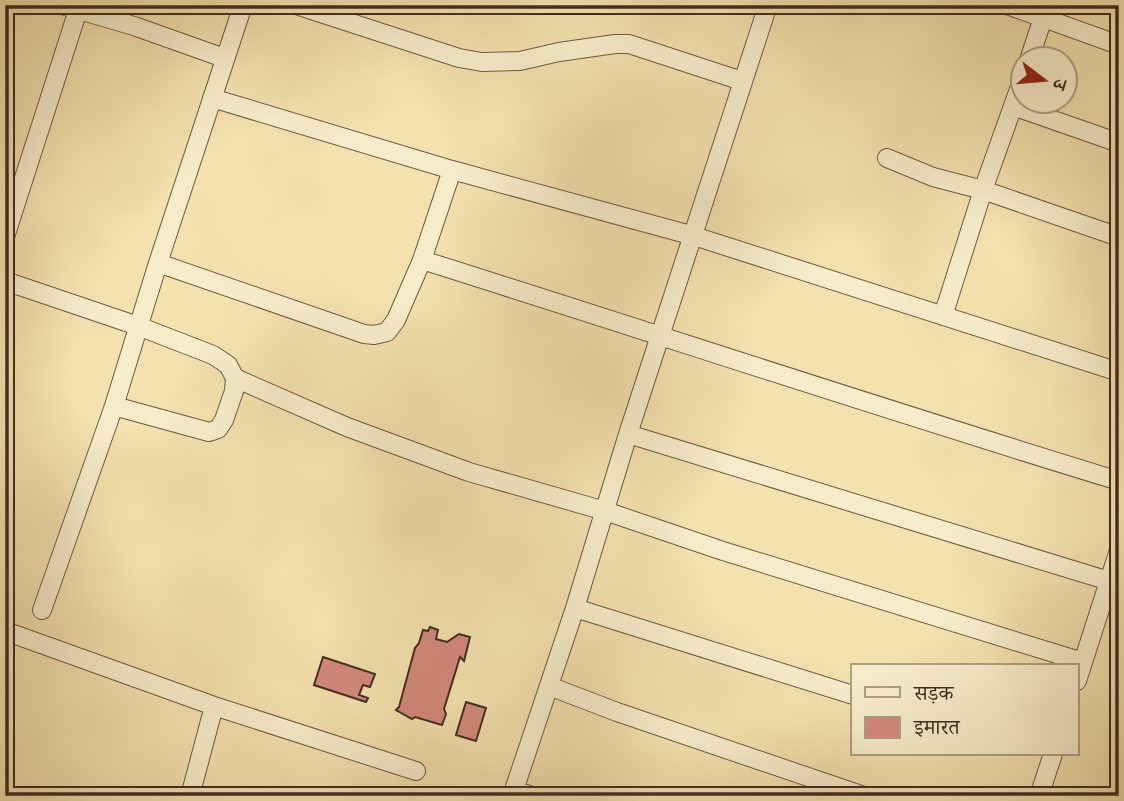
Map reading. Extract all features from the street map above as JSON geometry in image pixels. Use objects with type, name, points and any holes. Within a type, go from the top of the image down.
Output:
[{"type":"street","points":[[42,610],[114,405],[243,5]]},
{"type":"street","points":[[296,5],[459,58],[482,62],[520,61],[559,52],[629,44],[742,81]]},
{"type":"street","points":[[532,796],[513,793],[768,5]]},
{"type":"street","points":[[1007,5],[1119,45]]},
{"type":"street","points":[[5,237],[70,7],[224,58]]},
{"type":"street","points":[[1034,46],[1043,18]]},
{"type":"street","points":[[212,98],[452,170],[694,236],[1119,372]]},
{"type":"street","points":[[943,316],[1009,116]]},
{"type":"street","points":[[1042,116],[1119,143]]},
{"type":"street","points":[[887,158],[933,177],[983,190],[1119,237]]},
{"type":"street","points":[[158,263],[363,334],[387,332],[396,320],[422,260],[452,170]]},
{"type":"street","points":[[422,260],[915,419],[1119,481]]},
{"type":"street","points":[[5,281],[138,326],[213,355],[228,365],[235,378],[234,391],[224,420],[218,429],[209,432],[114,405]]},
{"type":"street","points":[[235,378],[348,427],[469,472],[605,511],[723,551],[1083,662]]},
{"type":"street","points":[[628,434],[1109,581]]},
{"type":"street","points":[[1078,678],[1119,550]]},
{"type":"street","points":[[575,608],[851,694]]},
{"type":"street","points":[[5,631],[214,706],[416,771]]},
{"type":"street","points":[[549,686],[617,712],[864,796]]},
{"type":"street","points":[[190,796],[214,706]]},
{"type":"street","points":[[1039,796],[1048,756]]},
{"type":"building","points":[[430,627],[438,630],[436,639],[447,642],[459,634],[470,637],[464,661],[460,657],[444,709],[446,714],[442,725],[415,717],[412,719],[396,710],[415,648],[423,630],[428,631]]},
{"type":"building","points":[[323,657],[375,674],[370,687],[363,685],[359,695],[368,698],[366,702],[314,685]]},
{"type":"building","points":[[466,702],[486,708],[476,741],[456,735]]}]
